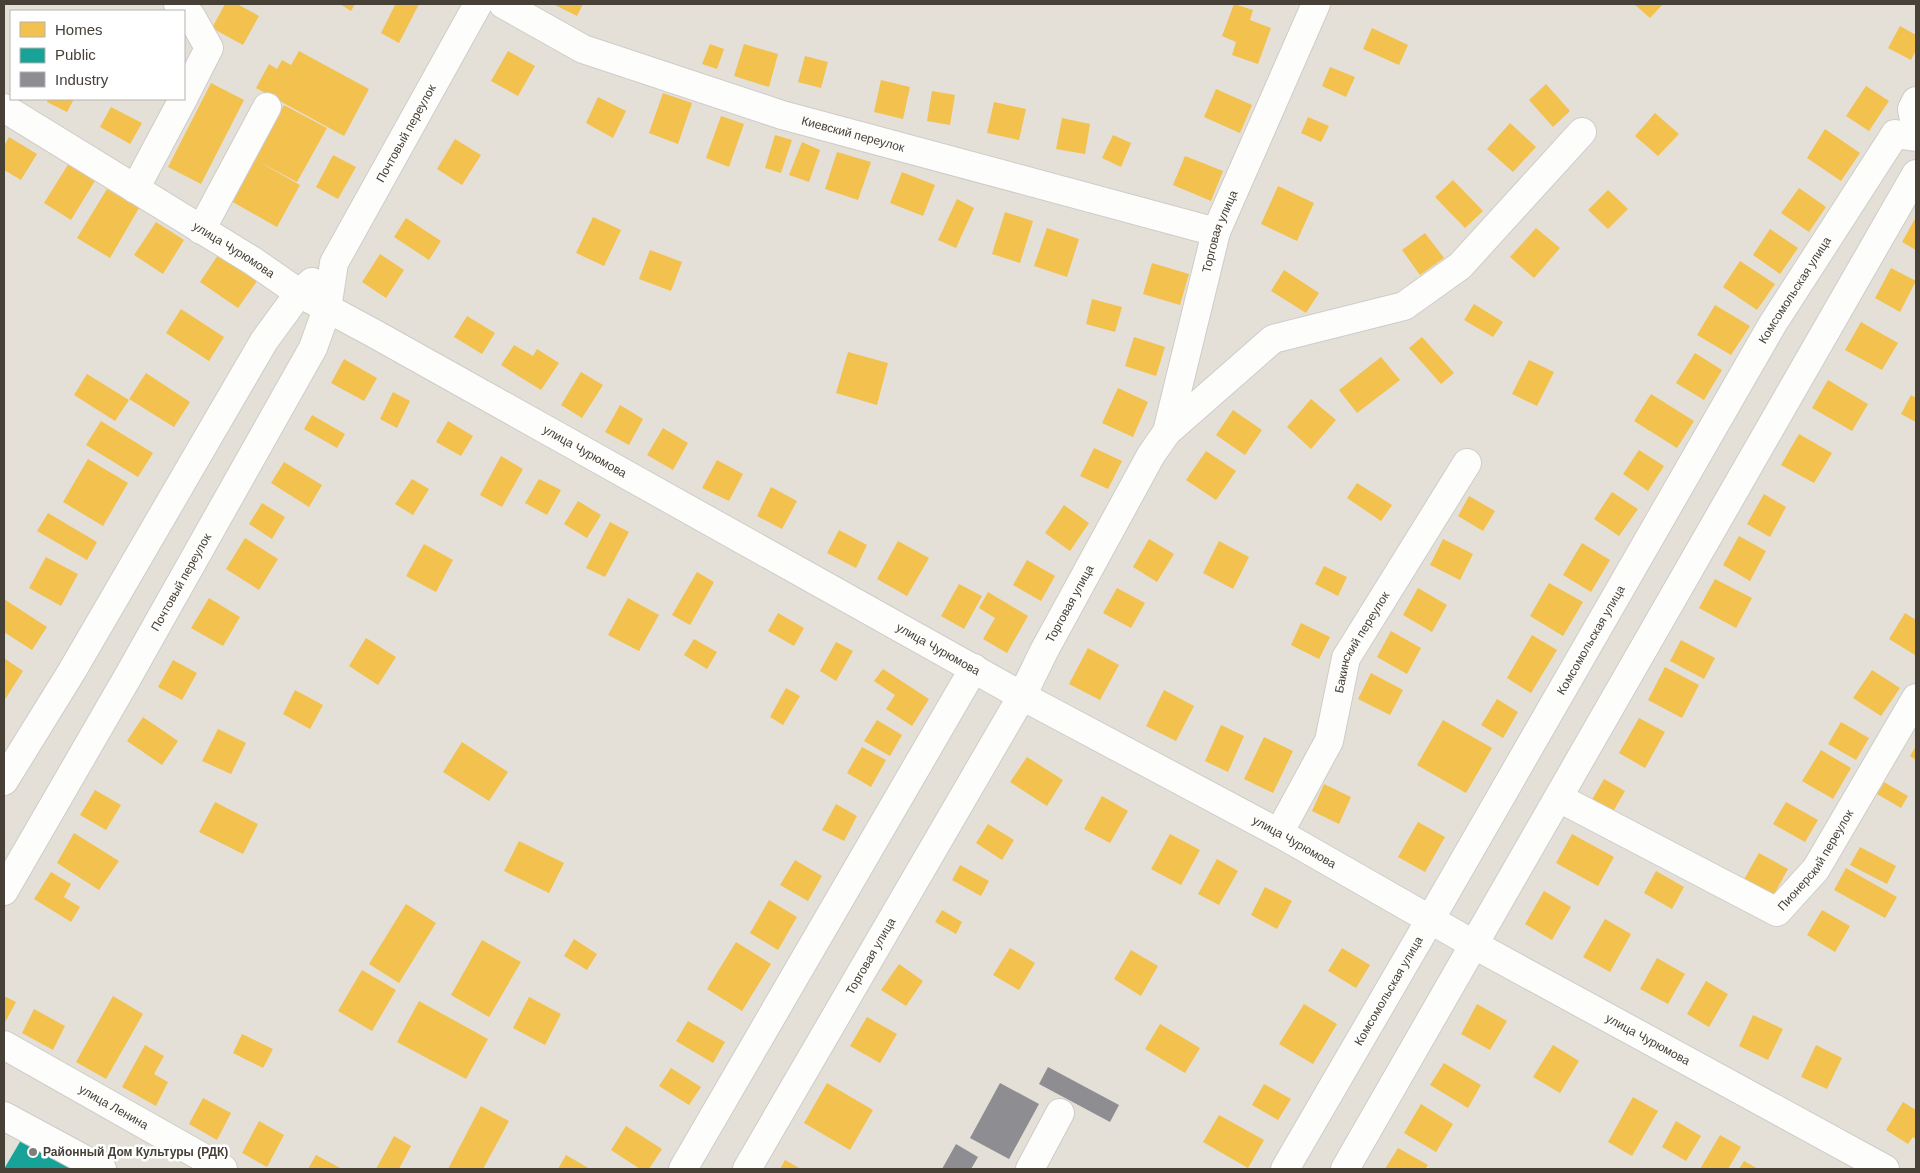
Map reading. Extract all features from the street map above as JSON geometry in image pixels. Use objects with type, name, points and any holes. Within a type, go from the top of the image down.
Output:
[{"type":"street","name":"Почтовый переулок","points":[[4,781],[72,671],[264,341],[299,293],[334,263],[478,4]]},
{"type":"street","name":"Киевский переулок","points":[[503,4],[583,49],[782,115],[1216,232]]},
{"type":"street","name":"Торговая улица","points":[[747,1169],[1022,696],[1062,617],[1151,455],[1167,432],[1216,232],[1316,4]]},
{"type":"street","points":[[185,10],[191,16],[209,48],[185,94]]},
{"type":"street","points":[[135,189],[182,100]]},
{"type":"street","points":[[1916,101],[1912,109],[1916,130]]},
{"type":"street","points":[[201,230],[267,107]]},
{"type":"street","name":"улица Чурюмова","points":[[4,108],[253,261],[299,293],[327,309],[384,338],[1022,696],[1279,833],[1431,918],[1473,944],[1885,1169]]},
{"type":"street","points":[[1167,432],[1273,339],[1404,306],[1460,266],[1582,132]]},
{"type":"street","name":"Комсомольская улица","points":[[1285,1169],[1772,325],[1895,134],[1916,137]]},
{"type":"street","points":[[1346,1169],[1473,944],[1559,798],[1916,174]]},
{"type":"street","name":"Почтовый переулок","points":[[4,891],[126,680],[313,348],[327,309],[334,263]]},
{"type":"street","name":"Бакинский переулок","points":[[1279,833],[1329,741],[1346,658],[1467,463]]},
{"type":"street","points":[[683,1169],[974,668]]},
{"type":"street","name":"Пионерский переулок","points":[[1559,798],[1777,912],[1816,869],[1916,698]]},
{"type":"street","name":"улица Ленина","points":[[4,1045],[223,1169]]},
{"type":"street","points":[[1030,1169],[1060,1113]]},
{"type":"street","points":[[4,1116],[102,1169]]},
{"type":"shaded area","points":[[4,4],[1916,4],[1916,1169],[4,1169]]},
{"type":"building: Homes","points":[[225,4],[237,4],[259,16],[243,45],[212,28]]},
{"type":"building: Homes","points":[[340,4],[355,4],[351,11]]},
{"type":"building: Homes","points":[[391,4],[419,4],[399,43],[381,33],[395,5]]},
{"type":"building: Homes","points":[[553,4],[583,4],[577,16]]},
{"type":"building: Homes","points":[[1234,4],[1253,10],[1250,20],[1271,28],[1258,64],[1232,55],[1236,42],[1222,36]]},
{"type":"building: Homes","points":[[1634,4],[1663,4],[1650,18]]},
{"type":"building: Homes","points":[[1900,26],[1916,35],[1916,50],[1911,60],[1888,48]]},
{"type":"building: Homes","points":[[1372,28],[1408,45],[1399,65],[1363,49]]},
{"type":"building: Homes","points":[[710,44],[724,49],[717,69],[702,64]]},
{"type":"building: Homes","points":[[744,44],[778,54],[769,87],[734,76]]},
{"type":"building: Homes","points":[[299,51],[369,89],[344,136],[256,88],[269,64],[277,69],[282,60],[291,65]]},
{"type":"building: Homes","points":[[508,51],[535,66],[518,96],[491,81]]},
{"type":"building: Homes","points":[[805,56],[828,62],[821,88],[798,82]]},
{"type":"building: Homes","points":[[1330,67],[1355,77],[1346,97],[1322,86]]},
{"type":"building: Homes","points":[[881,80],[910,87],[903,119],[874,112]]},
{"type":"building: Homes","points":[[211,83],[244,100],[201,184],[168,167]]},
{"type":"building: Homes","points":[[1546,84],[1570,111],[1553,127],[1529,100]]},
{"type":"building: Homes","points":[[1866,86],[1889,101],[1869,131],[1846,116]]},
{"type":"building: Homes","points":[[1216,89],[1252,105],[1240,133],[1204,117]]},
{"type":"building: Homes","points":[[932,91],[955,95],[950,125],[927,121]]},
{"type":"building: Homes","points":[[663,93],[692,103],[678,144],[649,133]]},
{"type":"building: Homes","points":[[598,97],[626,111],[613,138],[586,123]]},
{"type":"building: Homes","points":[[48,100],[73,100],[67,112],[47,102]]},
{"type":"building: Homes","points":[[994,102],[1026,109],[1019,140],[987,133]]},
{"type":"building: Homes","points":[[284,105],[327,128],[297,182],[254,159]]},
{"type":"building: Homes","points":[[111,107],[142,123],[130,144],[100,127]]},
{"type":"building: Homes","points":[[1655,113],[1679,134],[1658,156],[1635,136]]},
{"type":"building: Homes","points":[[721,116],[744,124],[729,167],[706,158]]},
{"type":"building: Homes","points":[[1308,117],[1329,126],[1321,142],[1301,133]]},
{"type":"building: Homes","points":[[1062,118],[1090,124],[1085,154],[1056,149]]},
{"type":"building: Homes","points":[[1510,123],[1536,147],[1513,172],[1487,149]]},
{"type":"building: Homes","points":[[1825,129],[1860,153],[1841,181],[1807,158]]},
{"type":"building: Homes","points":[[775,135],[792,140],[781,173],[765,168]]},
{"type":"building: Homes","points":[[1113,135],[1131,143],[1121,167],[1102,158]]},
{"type":"building: Homes","points":[[9,137],[37,154],[21,180],[4,170],[4,146]]},
{"type":"building: Homes","points":[[455,139],[481,155],[462,185],[437,169]]},
{"type":"building: Homes","points":[[802,142],[820,150],[809,182],[789,175]]},
{"type":"building: Homes","points":[[837,152],[871,162],[858,200],[825,189]]},
{"type":"building: Homes","points":[[333,155],[356,167],[338,199],[316,187]]},
{"type":"building: Homes","points":[[1185,156],[1223,171],[1211,201],[1173,185]]},
{"type":"building: Homes","points":[[254,159],[300,185],[277,227],[231,201]]},
{"type":"building: Homes","points":[[69,163],[96,179],[71,220],[44,203]]},
{"type":"building: Homes","points":[[902,172],[935,185],[923,216],[890,203]]},
{"type":"building: Homes","points":[[1453,180],[1483,211],[1465,228],[1435,197]]},
{"type":"building: Homes","points":[[1278,186],[1314,203],[1297,241],[1261,224]]},
{"type":"building: Homes","points":[[1799,188],[1826,207],[1809,232],[1781,213]]},
{"type":"building: Homes","points":[[107,189],[139,208],[110,258],[77,238]]},
{"type":"building: Homes","points":[[1608,190],[1628,209],[1608,229],[1588,210]]},
{"type":"building: Homes","points":[[957,199],[974,208],[956,248],[938,240]]},
{"type":"building: Homes","points":[[1005,212],[1033,221],[1020,263],[992,254]]},
{"type":"building: Homes","points":[[593,217],[621,230],[604,266],[576,253]]},
{"type":"building: Homes","points":[[1916,217],[1916,250],[1902,242]]},
{"type":"building: Homes","points":[[406,218],[441,241],[429,260],[394,237]]},
{"type":"building: Homes","points":[[156,222],[184,240],[163,274],[134,255]]},
{"type":"building: Homes","points":[[1047,228],[1079,239],[1067,277],[1034,266]]},
{"type":"building: Homes","points":[[1536,228],[1560,248],[1534,278],[1510,257]]},
{"type":"building: Homes","points":[[1770,229],[1798,248],[1780,274],[1753,255]]},
{"type":"building: Homes","points":[[1425,233],[1444,258],[1420,275],[1402,250]]},
{"type":"building: Homes","points":[[650,250],[682,262],[671,291],[639,279]]},
{"type":"building: Homes","points":[[380,254],[404,270],[386,298],[362,282]]},
{"type":"building: Homes","points":[[218,255],[257,281],[238,308],[200,282]]},
{"type":"building: Homes","points":[[1740,261],[1775,284],[1757,310],[1723,287]]},
{"type":"building: Homes","points":[[1152,263],[1189,274],[1180,305],[1143,294]]},
{"type":"building: Homes","points":[[1891,268],[1916,281],[1900,312],[1875,298]]},
{"type":"building: Homes","points":[[1284,270],[1319,293],[1306,313],[1271,291]]},
{"type":"building: Homes","points":[[1092,299],[1122,307],[1115,332],[1086,324]]},
{"type":"building: Homes","points":[[1474,304],[1503,322],[1493,337],[1464,320]]},
{"type":"building: Homes","points":[[1715,305],[1750,326],[1731,355],[1697,335]]},
{"type":"building: Homes","points":[[181,309],[224,337],[209,361],[166,333]]},
{"type":"building: Homes","points":[[467,316],[495,333],[482,354],[454,337]]},
{"type":"building: Homes","points":[[1861,322],[1898,343],[1882,370],[1845,350]]},
{"type":"building: Homes","points":[[1134,337],[1165,347],[1156,376],[1125,366]]},
{"type":"building: Homes","points":[[1422,337],[1454,373],[1441,384],[1409,348]]},
{"type":"building: Homes","points":[[514,345],[533,356],[537,349],[559,363],[541,390],[501,365]]},
{"type":"building: Homes","points":[[848,352],[888,363],[877,405],[836,393]]},
{"type":"building: Homes","points":[[1695,353],[1722,370],[1704,400],[1676,383]]},
{"type":"building: Homes","points":[[1381,357],[1400,380],[1357,413],[1339,390]]},
{"type":"building: Homes","points":[[344,359],[377,378],[364,401],[331,383]]},
{"type":"building: Homes","points":[[1529,360],[1554,372],[1537,406],[1512,394]]},
{"type":"building: Homes","points":[[581,372],[603,385],[582,418],[561,405]]},
{"type":"building: Homes","points":[[146,373],[190,402],[174,427],[129,399]]},
{"type":"building: Homes","points":[[87,374],[129,400],[115,421],[74,395]]},
{"type":"building: Homes","points":[[1828,380],[1868,404],[1852,431],[1812,408]]},
{"type":"building: Homes","points":[[1118,388],[1148,402],[1133,437],[1102,423]]},
{"type":"building: Homes","points":[[393,392],[410,401],[397,428],[380,419]]},
{"type":"building: Homes","points":[[1651,394],[1694,421],[1677,448],[1634,421]]},
{"type":"building: Homes","points":[[1911,395],[1916,398],[1916,422],[1901,414]]},
{"type":"building: Homes","points":[[1311,399],[1336,420],[1311,449],[1287,427]]},
{"type":"building: Homes","points":[[620,405],[643,419],[629,445],[605,432]]},
{"type":"building: Homes","points":[[1233,410],[1262,430],[1245,455],[1216,435]]},
{"type":"building: Homes","points":[[312,415],[345,434],[337,448],[304,429]]},
{"type":"building: Homes","points":[[101,421],[153,453],[138,477],[86,445]]},
{"type":"building: Homes","points":[[448,421],[473,436],[461,456],[436,442]]},
{"type":"building: Homes","points":[[663,428],[688,443],[673,470],[647,455]]},
{"type":"building: Homes","points":[[1799,434],[1832,453],[1814,483],[1781,465]]},
{"type":"building: Homes","points":[[1094,448],[1122,461],[1108,489],[1080,476]]},
{"type":"building: Homes","points":[[1639,450],[1664,466],[1648,491],[1623,474]]},
{"type":"building: Homes","points":[[1206,451],[1236,471],[1216,500],[1186,480]]},
{"type":"building: Homes","points":[[501,456],[523,469],[502,507],[480,495]]},
{"type":"building: Homes","points":[[88,459],[128,483],[103,526],[63,502]]},
{"type":"building: Homes","points":[[717,460],[743,474],[729,501],[702,488]]},
{"type":"building: Homes","points":[[284,462],[322,485],[309,507],[271,483]]},
{"type":"building: Homes","points":[[412,479],[429,489],[413,515],[395,504]]},
{"type":"building: Homes","points":[[539,479],[561,490],[547,515],[525,503]]},
{"type":"building: Homes","points":[[1357,483],[1392,505],[1381,521],[1347,498]]},
{"type":"building: Homes","points":[[771,487],[797,501],[782,529],[757,516]]},
{"type":"building: Homes","points":[[1612,492],[1638,509],[1619,536],[1594,519]]},
{"type":"building: Homes","points":[[1764,494],[1786,507],[1770,537],[1747,524]]},
{"type":"building: Homes","points":[[1469,496],[1495,511],[1483,531],[1458,516]]},
{"type":"building: Homes","points":[[578,501],[601,515],[587,538],[564,524]]},
{"type":"building: Homes","points":[[262,503],[285,517],[272,539],[249,524]]},
{"type":"building: Homes","points":[[1064,505],[1089,523],[1070,551],[1045,533]]},
{"type":"building: Homes","points":[[48,513],[97,542],[87,560],[37,531]]},
{"type":"building: Homes","points":[[610,522],[629,532],[605,577],[586,568]]},
{"type":"building: Homes","points":[[839,530],[867,545],[856,568],[827,553]]},
{"type":"building: Homes","points":[[1739,536],[1766,551],[1750,581],[1723,565]]},
{"type":"building: Homes","points":[[245,538],[278,559],[259,590],[226,569]]},
{"type":"building: Homes","points":[[1149,539],[1174,554],[1157,582],[1133,567]]},
{"type":"building: Homes","points":[[1443,539],[1473,554],[1460,580],[1430,565]]},
{"type":"building: Homes","points":[[898,541],[929,558],[907,596],[877,579]]},
{"type":"building: Homes","points":[[1219,541],[1249,557],[1233,589],[1203,573]]},
{"type":"building: Homes","points":[[1582,543],[1610,560],[1591,592],[1563,575]]},
{"type":"building: Homes","points":[[424,544],[453,560],[436,592],[406,576]]},
{"type":"building: Homes","points":[[46,557],[78,574],[61,606],[29,588]]},
{"type":"building: Homes","points":[[1027,560],[1055,576],[1041,601],[1013,585]]},
{"type":"building: Homes","points":[[1324,566],[1347,577],[1338,596],[1315,584]]},
{"type":"building: Homes","points":[[697,572],[714,582],[690,625],[672,615]]},
{"type":"building: Homes","points":[[1715,579],[1752,598],[1736,628],[1699,608]]},
{"type":"building: Homes","points":[[1549,583],[1583,602],[1563,636],[1530,616]]},
{"type":"building: Homes","points":[[959,584],[982,596],[964,629],[941,616]]},
{"type":"building: Homes","points":[[1117,588],[1145,603],[1131,628],[1103,613]]},
{"type":"building: Homes","points":[[1418,588],[1447,605],[1432,632],[1403,615]]},
{"type":"building: Homes","points":[[988,592],[1028,616],[1007,653],[983,639],[995,618],[979,608]]},
{"type":"building: Homes","points":[[209,598],[240,617],[223,646],[191,628]]},
{"type":"building: Homes","points":[[628,598],[659,615],[639,651],[608,635]]},
{"type":"building: Homes","points":[[4,599],[47,627],[32,650],[4,632]]},
{"type":"building: Homes","points":[[778,613],[804,628],[794,646],[768,631]]},
{"type":"building: Homes","points":[[1905,613],[1916,620],[1915,655],[1889,639]]},
{"type":"building: Homes","points":[[1301,623],[1330,637],[1319,659],[1291,645]]},
{"type":"building: Homes","points":[[1391,631],[1421,648],[1407,674],[1377,657]]},
{"type":"building: Homes","points":[[1532,635],[1557,650],[1531,693],[1507,678]]},
{"type":"building: Homes","points":[[366,638],[396,657],[378,685],[349,666]]},
{"type":"building: Homes","points":[[694,639],[717,652],[707,669],[684,655]]},
{"type":"building: Homes","points":[[1681,640],[1715,658],[1704,679],[1670,661]]},
{"type":"building: Homes","points":[[836,642],[853,651],[836,681],[820,671]]},
{"type":"building: Homes","points":[[1088,648],[1119,665],[1100,700],[1069,684]]},
{"type":"building: Homes","points":[[4,658],[23,671],[4,701]]},
{"type":"building: Homes","points":[[173,660],[197,673],[182,700],[158,687]]},
{"type":"building: Homes","points":[[1665,667],[1699,685],[1682,718],[1648,700]]},
{"type":"building: Homes","points":[[883,669],[929,699],[912,726],[886,709],[895,695],[874,681]]},
{"type":"building: Homes","points":[[1872,670],[1900,688],[1881,716],[1853,698]]},
{"type":"building: Homes","points":[[1371,673],[1403,690],[1390,715],[1358,699]]},
{"type":"building: Homes","points":[[786,688],[800,696],[783,725],[770,717]]},
{"type":"building: Homes","points":[[295,690],[323,705],[310,729],[283,714]]},
{"type":"building: Homes","points":[[1164,690],[1194,706],[1176,741],[1146,726]]},
{"type":"building: Homes","points":[[1497,699],[1518,712],[1503,738],[1481,725]]},
{"type":"building: Homes","points":[[143,717],[178,741],[162,765],[127,741]]},
{"type":"building: Homes","points":[[1639,718],[1665,732],[1645,768],[1619,753]]},
{"type":"building: Homes","points":[[877,720],[902,735],[890,756],[864,741]]},
{"type":"building: Homes","points":[[1443,720],[1492,748],[1466,793],[1417,765]]},
{"type":"building: Homes","points":[[1841,722],[1869,738],[1856,760],[1828,744]]},
{"type":"building: Homes","points":[[1221,725],[1244,736],[1228,772],[1205,761]]},
{"type":"building: Homes","points":[[218,729],[246,743],[231,774],[202,761]]},
{"type":"building: Homes","points":[[1264,737],[1293,751],[1273,793],[1244,779]]},
{"type":"building: Homes","points":[[462,742],[508,772],[489,801],[443,772]]},
{"type":"building: Homes","points":[[1916,746],[1916,760],[1910,756]]},
{"type":"building: Homes","points":[[862,747],[886,760],[871,787],[847,773]]},
{"type":"building: Homes","points":[[1821,750],[1851,768],[1833,799],[1802,781]]},
{"type":"building: Homes","points":[[1027,757],[1063,780],[1047,806],[1010,782]]},
{"type":"building: Homes","points":[[1604,779],[1625,791],[1611,815],[1590,803]]},
{"type":"building: Homes","points":[[1884,782],[1908,796],[1901,808],[1877,794]]},
{"type":"building: Homes","points":[[1324,784],[1351,797],[1339,824],[1312,811]]},
{"type":"building: Homes","points":[[95,790],[121,805],[106,830],[80,815]]},
{"type":"building: Homes","points":[[1102,796],[1128,811],[1110,843],[1084,829]]},
{"type":"building: Homes","points":[[215,802],[258,824],[243,854],[199,832]]},
{"type":"building: Homes","points":[[1786,802],[1818,820],[1805,842],[1773,824]]},
{"type":"building: Homes","points":[[836,804],[857,816],[844,841],[822,830]]},
{"type":"building: Homes","points":[[1418,822],[1445,837],[1425,872],[1398,857]]},
{"type":"building: Homes","points":[[988,824],[1014,840],[1002,860],[976,843]]},
{"type":"building: Homes","points":[[74,833],[119,861],[99,890],[57,863]]},
{"type":"building: Homes","points":[[1170,834],[1200,850],[1181,885],[1151,869]]},
{"type":"building: Homes","points":[[1572,834],[1614,857],[1598,886],[1556,863]]},
{"type":"building: Homes","points":[[519,841],[564,863],[549,893],[504,871]]},
{"type":"building: Homes","points":[[1860,847],[1896,866],[1887,884],[1850,865]]},
{"type":"building: Homes","points":[[1759,853],[1788,869],[1772,898],[1743,881]]},
{"type":"building: Homes","points":[[1217,859],[1238,871],[1219,905],[1198,894]]},
{"type":"building: Homes","points":[[795,860],[822,876],[808,901],[780,885]]},
{"type":"building: Homes","points":[[960,865],[989,881],[981,896],[952,880]]},
{"type":"building: Homes","points":[[1846,868],[1897,897],[1885,918],[1834,890]]},
{"type":"building: Homes","points":[[1656,871],[1684,887],[1672,909],[1644,893]]},
{"type":"building: Homes","points":[[51,872],[71,884],[64,897],[80,907],[71,922],[34,899]]},
{"type":"building: Homes","points":[[1265,887],[1292,901],[1277,929],[1251,915]]},
{"type":"building: Homes","points":[[1544,891],[1571,907],[1552,940],[1525,924]]},
{"type":"building: Homes","points":[[769,900],[797,917],[778,950],[750,933]]},
{"type":"building: Homes","points":[[406,904],[436,923],[399,983],[369,964]]},
{"type":"building: Homes","points":[[942,910],[962,922],[956,934],[935,922]]},
{"type":"building: Homes","points":[[1822,910],[1850,926],[1835,952],[1807,935]]},
{"type":"building: Homes","points":[[1605,919],[1631,934],[1610,972],[1583,957]]},
{"type":"building: Homes","points":[[574,939],[597,954],[587,970],[564,956]]},
{"type":"building: Homes","points":[[482,940],[521,962],[489,1017],[451,995]]},
{"type":"building: Homes","points":[[736,942],[771,964],[742,1011],[707,989]]},
{"type":"building: Homes","points":[[1010,948],[1035,963],[1019,990],[993,975]]},
{"type":"building: Homes","points":[[1342,948],[1370,965],[1356,988],[1328,971]]},
{"type":"building: Homes","points":[[1131,950],[1158,966],[1141,996],[1114,979]]},
{"type":"building: Homes","points":[[1657,958],[1685,974],[1668,1004],[1640,989]]},
{"type":"building: Homes","points":[[899,964],[923,981],[906,1006],[881,990]]},
{"type":"building: Homes","points":[[362,970],[396,990],[372,1031],[338,1011]]},
{"type":"building: Homes","points":[[1706,981],[1728,994],[1709,1027],[1687,1014]]},
{"type":"building: Homes","points":[[4,996],[16,1002],[4,1024]]},
{"type":"building: Homes","points":[[113,996],[143,1014],[106,1079],[76,1062]]},
{"type":"building: Homes","points":[[529,997],[561,1014],[545,1045],[513,1028]]},
{"type":"building: Homes","points":[[419,1001],[488,1039],[466,1079],[397,1042]]},
{"type":"building: Homes","points":[[1304,1004],[1337,1024],[1313,1064],[1279,1044]]},
{"type":"building: Homes","points":[[1477,1004],[1507,1021],[1490,1050],[1461,1034]]},
{"type":"building: Homes","points":[[34,1009],[65,1026],[53,1050],[22,1033]]},
{"type":"building: Homes","points":[[1753,1015],[1783,1029],[1768,1060],[1739,1046]]},
{"type":"building: Homes","points":[[867,1017],[897,1034],[880,1063],[850,1046]]},
{"type":"building: Homes","points":[[688,1021],[725,1042],[713,1063],[676,1041]]},
{"type":"building: Homes","points":[[1160,1024],[1200,1048],[1185,1073],[1145,1049]]},
{"type":"building: Homes","points":[[242,1034],[273,1049],[263,1068],[233,1053]]},
{"type":"building: Homes","points":[[145,1045],[164,1056],[154,1074],[168,1082],[156,1106],[122,1087]]},
{"type":"building: Homes","points":[[1553,1045],[1579,1061],[1560,1093],[1533,1077]]},
{"type":"building: Homes","points":[[1816,1045],[1842,1058],[1827,1089],[1801,1077]]},
{"type":"building: Homes","points":[[1444,1063],[1481,1085],[1468,1108],[1430,1085]]},
{"type":"building: Homes","points":[[671,1068],[701,1087],[689,1105],[659,1086]]},
{"type":"building: Homes","points":[[827,1083],[873,1110],[850,1150],[804,1123]]},
{"type":"building: Homes","points":[[1264,1084],[1291,1099],[1278,1120],[1252,1105]]},
{"type":"building: Homes","points":[[1633,1097],[1658,1111],[1632,1156],[1608,1142]]},
{"type":"building: Homes","points":[[203,1098],[231,1113],[217,1140],[189,1124]]},
{"type":"building: Homes","points":[[1903,1102],[1916,1110],[1916,1139],[1913,1137],[1908,1144],[1886,1130]]},
{"type":"building: Homes","points":[[1421,1104],[1453,1124],[1436,1152],[1404,1133]]},
{"type":"building: Homes","points":[[481,1106],[509,1121],[483,1169],[448,1169]]},
{"type":"building: Homes","points":[[1219,1115],[1264,1140],[1248,1168],[1203,1142]]},
{"type":"building: Homes","points":[[259,1121],[284,1135],[267,1167],[242,1153]]},
{"type":"building: Homes","points":[[1676,1121],[1701,1136],[1686,1161],[1662,1147]]},
{"type":"building: Homes","points":[[626,1126],[662,1149],[649,1169],[640,1169],[611,1150]]},
{"type":"building: Homes","points":[[1720,1135],[1741,1147],[1728,1169],[1700,1169]]},
{"type":"building: Homes","points":[[394,1136],[411,1146],[399,1169],[376,1169]]},
{"type":"building: Homes","points":[[1398,1148],[1428,1165],[1425,1169],[1385,1169]]},
{"type":"building: Homes","points":[[316,1155],[342,1169],[308,1169]]},
{"type":"building: Homes","points":[[566,1155],[590,1169],[558,1169]]},
{"type":"building: Homes","points":[[785,1160],[801,1169],[780,1169]]},
{"type":"building: Homes","points":[[1744,1161],[1758,1169],[1739,1169]]},
{"type":"building: Public","name":"Районный Дом Культуры (РДК)","points":[[24,1135],[80,1169],[4,1169]]},
{"type":"building: Industry","points":[[1048,1067],[1119,1105],[1110,1122],[1039,1084]]},
{"type":"building: Industry","points":[[1000,1083],[1039,1104],[1009,1159],[970,1138]]},
{"type":"building: Industry","points":[[956,1144],[978,1157],[971,1169],[942,1169]]},
{"type":"place","name":"Районный Дом Культуры (РДК)","points":[[33,1152]]}]
